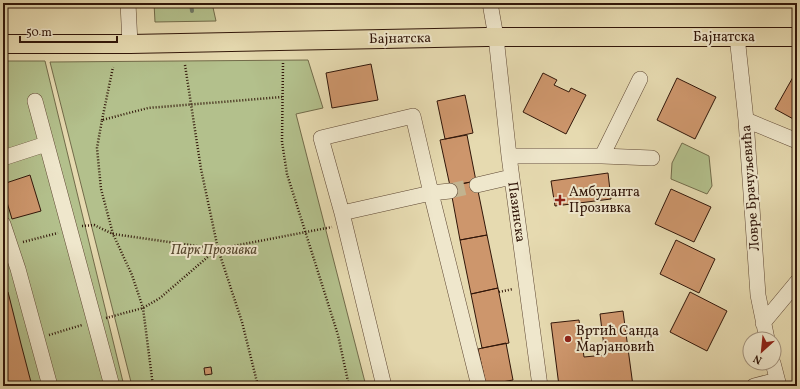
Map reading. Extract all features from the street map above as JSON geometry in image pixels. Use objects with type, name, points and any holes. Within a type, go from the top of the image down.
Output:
[{"type":"main road","name":"Бајнатска","points":[[3,44],[130,44],[496,37],[797,36]]},
{"type":"street","points":[[128,3],[130,44]]},
{"type":"street","name":"Пазинска","points":[[490,3],[496,37],[511,177],[540,386]]},
{"type":"street","name":"Ловре Брачуљевића","points":[[737,36],[746,120],[758,295],[765,331]]},
{"type":"street","points":[[602,156],[640,79]]},
{"type":"street","points":[[35,101],[112,386]]},
{"type":"street","points":[[384,386],[343,219],[321,138],[413,116],[480,386]]},
{"type":"street","points":[[746,120],[797,141]]},
{"type":"street","points":[[3,158],[46,144]]},
{"type":"street","points":[[509,156],[602,156],[652,158]]},
{"type":"street","points":[[477,185],[511,177]]},
{"type":"street","points":[[343,219],[431,193],[450,191]]},
{"type":"street","points":[[3,224],[50,386]]},
{"type":"street","points":[[763,323],[797,282]]},
{"type":"street","points":[[754,386],[778,383],[775,371]]},
{"type":"path","points":[[283,63],[282,142],[287,174],[338,335],[349,386]]},
{"type":"path","points":[[185,65],[201,168],[218,249],[240,315],[258,386]]},
{"type":"path","points":[[113,67],[97,148],[101,189],[114,234],[132,275],[143,308],[153,386]]},
{"type":"path","points":[[102,120],[148,108],[190,103],[282,97]]},
{"type":"path","points":[[10,246],[69,230],[94,225],[114,234],[218,249],[306,233],[343,219]]},
{"type":"path","points":[[37,339],[94,321],[143,308],[160,298],[218,249]]},
{"type":"path","points":[[499,292],[513,290]]},
{"type":"green space","points":[[154,3],[212,3],[216,21],[155,22]]},
{"type":"green space","name":"Парк Прозивка","points":[[308,60],[323,108],[296,114],[366,386],[132,386],[50,62]]},
{"type":"green space","points":[[3,61],[45,61],[124,386],[3,386]]},
{"type":"green space","points":[[682,143],[709,156],[712,186],[707,194],[671,179],[672,163]]},
{"type":"building","points":[[371,64],[378,100],[332,108],[326,73]]},
{"type":"building","points":[[797,70],[797,121],[775,109]]},
{"type":"building","points":[[543,73],[557,80],[554,85],[569,92],[571,88],[586,95],[566,134],[523,112]]},
{"type":"building","points":[[677,78],[716,97],[695,139],[657,120]]},
{"type":"building","points":[[465,95],[473,133],[445,139],[437,101]]},
{"type":"building","points":[[467,135],[476,181],[450,186],[440,140]]},
{"type":"building","points":[[608,173],[611,199],[555,206],[551,181]]},
{"type":"building","points":[[30,175],[41,211],[12,219],[3,189],[3,184]]},
{"type":"building","points":[[476,181],[487,235],[460,240],[450,186]]},
{"type":"building","points":[[671,189],[711,207],[694,242],[655,224]]},
{"type":"building","points":[[487,235],[498,288],[471,294],[460,240]]},
{"type":"building","points":[[676,240],[715,259],[699,293],[660,274]]},
{"type":"building","points":[[498,288],[509,343],[482,348],[471,294]]},
{"type":"building","points":[[8,292],[32,386],[7,386],[3,369],[3,294]]},
{"type":"building","points":[[690,292],[727,311],[707,351],[670,332]]},
{"type":"building","name":"Вртић Санда Марјановић","points":[[623,311],[633,386],[559,386],[551,323],[579,320],[584,357],[605,355],[600,314]]},
{"type":"building","points":[[506,343],[513,380],[486,385],[478,349]]},
{"type":"building","points":[[211,367],[212,374],[205,375],[204,368]]},
{"type":"waterway","points":[[191,3],[192,11]]},
{"type":"tunnel","points":[[450,191],[477,185]]},
{"type":"place","name":"Амбуланта Прозивка","points":[[560,200]]},
{"type":"place","name":"Вртић Санда Марјановић","points":[[568,339]]}]
